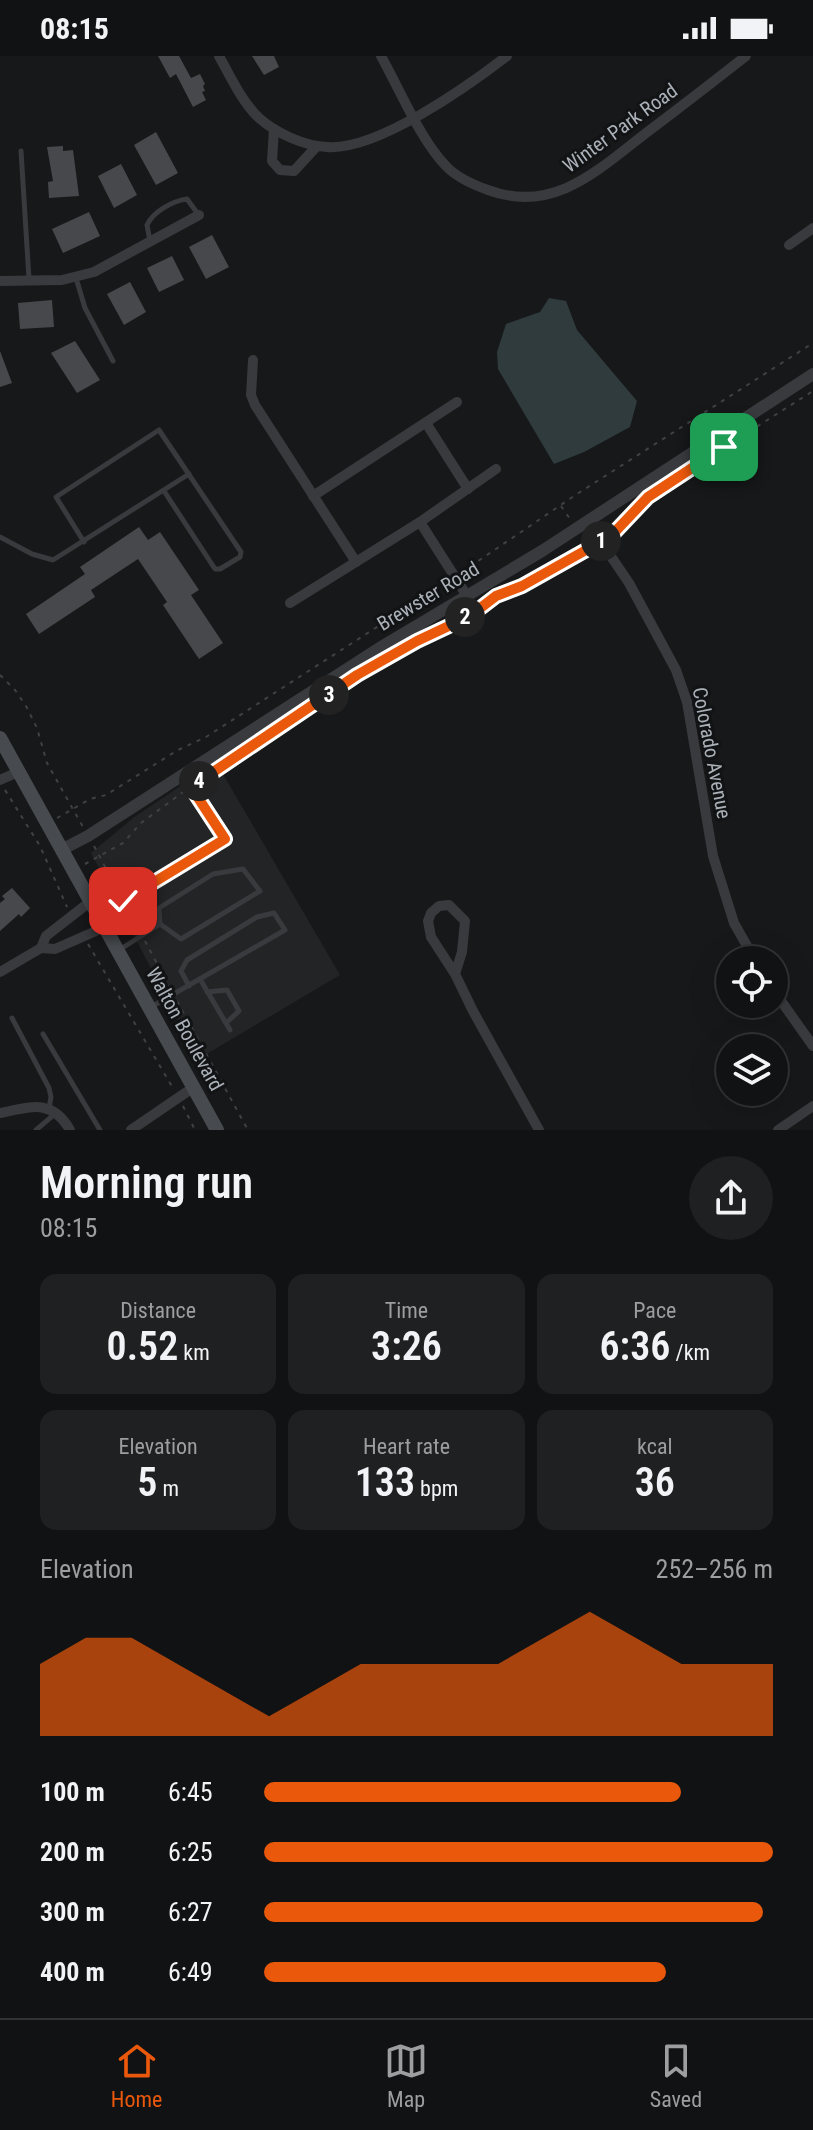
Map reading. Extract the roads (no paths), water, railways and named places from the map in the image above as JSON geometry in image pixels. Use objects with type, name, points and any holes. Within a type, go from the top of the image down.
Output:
[{"type":"main road","name":"Walton Boulevard","points":[[0,738],[217,1130]]},
{"type":"street","points":[[219,56],[257,117],[274,129],[329,148],[383,133],[414,117],[472,84],[507,56]]},
{"type":"street","name":"Winter Park Road","points":[[381,56],[427,140],[447,167],[476,186],[523,199],[552,194],[584,180],[746,56]]},
{"type":"street","points":[[274,129],[272,161],[280,170],[294,171],[317,146]]},
{"type":"street","points":[[0,281],[62,280],[94,272],[199,215]]},
{"type":"street","points":[[789,245],[813,228]]},
{"type":"street","points":[[253,360],[251,395],[255,405],[356,562]]},
{"type":"street","name":"Brewster Road","points":[[63,849],[587,521],[813,374]]},
{"type":"street","points":[[313,496],[457,402]]},
{"type":"street","points":[[426,423],[468,489]]},
{"type":"street","points":[[290,603],[420,522],[496,469]]},
{"type":"street","name":"Colorado Avenue","points":[[587,521],[629,583],[676,670],[687,702],[702,803],[717,871],[734,923],[747,946]]},
{"type":"street","points":[[420,522],[467,596]]},
{"type":"street","points":[[0,780],[18,772]]},
{"type":"street","points":[[455,974],[462,952],[465,921],[449,905],[439,906],[428,921],[431,937],[455,974],[539,1130]]},
{"type":"street","points":[[41,948],[46,936],[71,916],[98,914]]},
{"type":"street","points":[[0,972],[41,948],[55,949],[84,937],[98,914]]},
{"type":"street","points":[[788,1011],[813,1046]]},
{"type":"street","points":[[131,1130],[194,1087]]},
{"type":"street","points":[[0,1113],[41,1106],[53,1111],[70,1130]]},
{"type":"street","points":[[778,1130],[813,1106]]},
{"type":"lane","points":[[21,151],[29,280]]},
{"type":"lane","points":[[150,242],[146,230],[151,218],[181,199],[187,199],[199,215]]},
{"type":"lane","points":[[75,277],[85,308],[113,361]]},
{"type":"lane","points":[[84,542],[56,497],[156,431],[161,433],[241,552],[240,557],[215,569],[164,491]]},
{"type":"lane","points":[[0,537],[48,560],[58,558],[189,474]]},
{"type":"lane","points":[[98,914],[225,839],[183,774]]},
{"type":"lane","points":[[243,869],[260,891],[181,939],[160,924],[159,908],[213,874],[243,869]]},
{"type":"lane","points":[[150,1008],[189,986],[285,930],[274,913],[187,960],[181,971],[189,986]]},
{"type":"lane","points":[[118,950],[160,924]]},
{"type":"lane","points":[[200,979],[207,992],[228,1026],[239,1011],[227,990],[207,992]]},
{"type":"lane","points":[[12,1018],[51,1097],[53,1111],[36,1130]]},
{"type":"lane","points":[[43,1034],[100,1130]]}]
